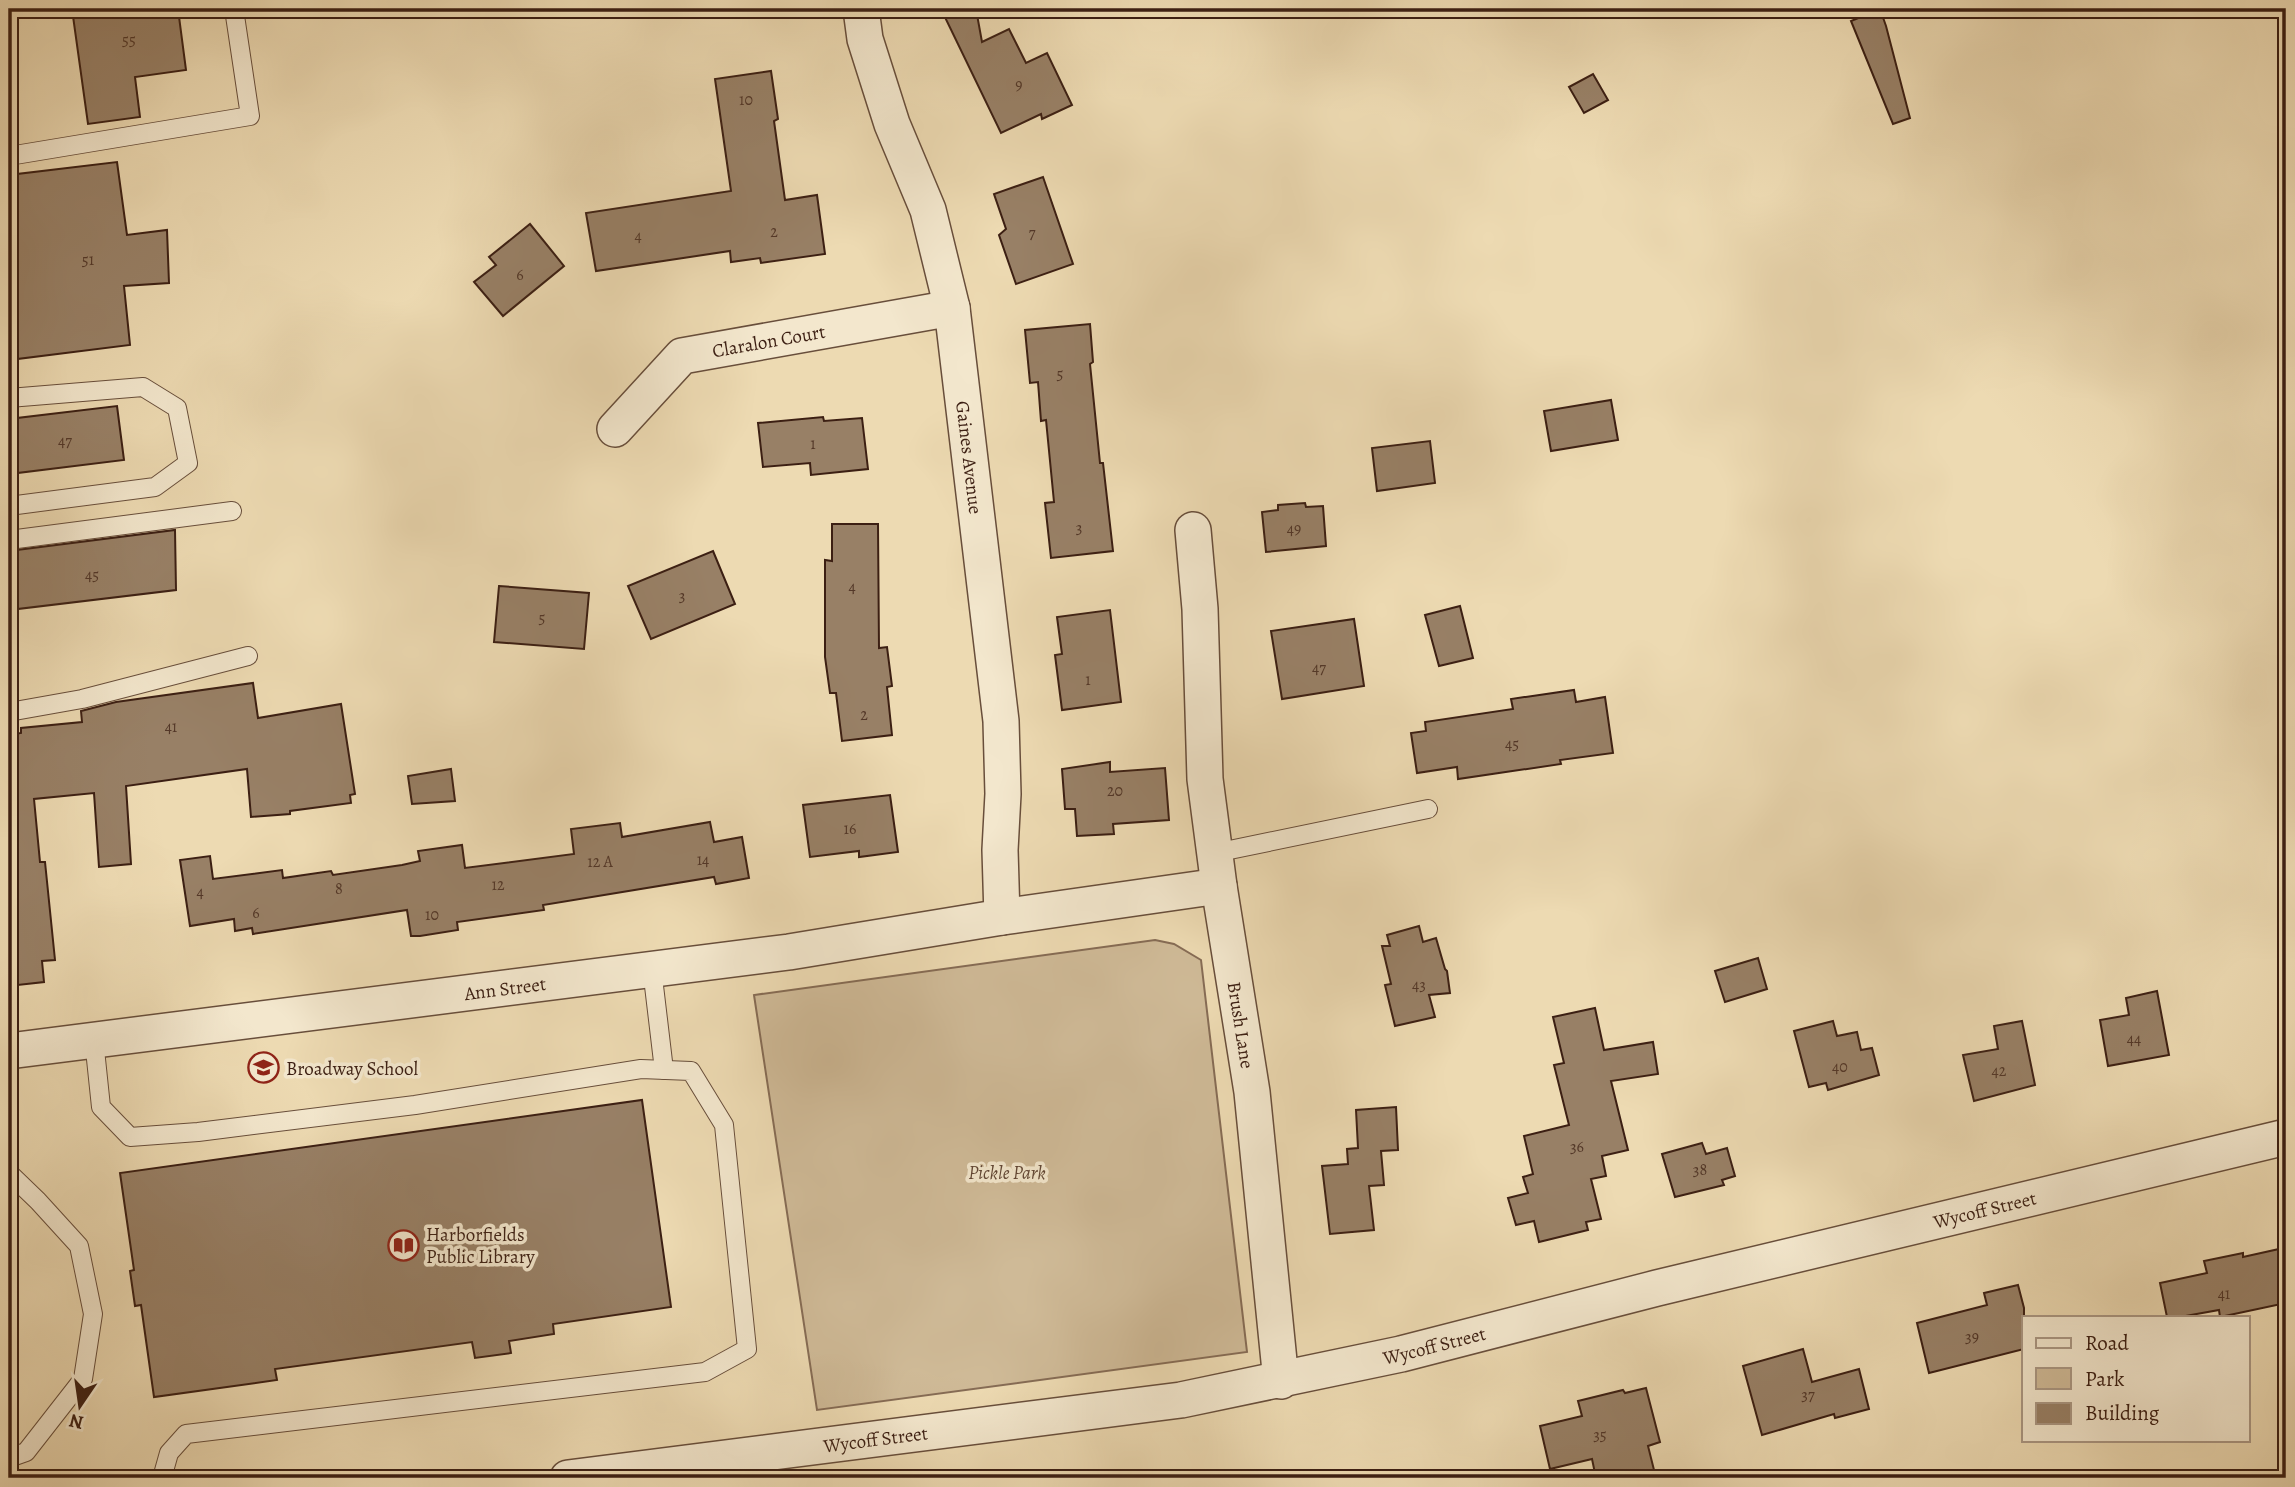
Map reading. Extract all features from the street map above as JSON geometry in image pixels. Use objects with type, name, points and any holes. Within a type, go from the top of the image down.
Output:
[{"type":"street","name":"Gaines Avenue","points":[[861,9],[865,38],[892,124],[928,210],[952,308],[1001,721],[1002,917]]},
{"type":"street","name":"Claralon Court","points":[[615,429],[682,356],[952,308]]},
{"type":"street","name":"Brush Lane","points":[[1193,530],[1199,609],[1205,779],[1252,1092],[1281,1381]]},
{"type":"street","points":[[1002,917],[1217,870]]},
{"type":"street","name":"Ann Street","points":[[9,1051],[789,952],[1002,917]]},
{"type":"street","name":"Wycoff Street","points":[[568,1478],[1181,1400],[1281,1381],[2286,1137]]},
{"type":"lane","points":[[9,156],[250,116],[234,9]]},
{"type":"lane","points":[[9,66],[9,85]]},
{"type":"lane","points":[[9,398],[143,387],[177,408],[188,463],[155,487],[9,506]]},
{"type":"lane","points":[[9,540],[232,512]]},
{"type":"lane","points":[[9,712],[82,699],[248,656]]},
{"type":"lane","points":[[1217,870],[1428,809]]},
{"type":"lane","points":[[652,969],[664,1070]]},
{"type":"lane","points":[[94,1040],[101,1107],[130,1137],[198,1132],[415,1105],[641,1069],[691,1071],[724,1125],[747,1349],[705,1372],[186,1434],[169,1453],[162,1478]]},
{"type":"lane","points":[[9,1173],[79,1246],[93,1314],[83,1379],[26,1452],[9,1458]]},
{"type":"green space","name":"Pickle Park","points":[[1155,940],[1174,944],[1201,960],[1247,1352],[817,1410],[754,995]]},
{"type":"building","points":[[72,9],[178,9],[186,70],[135,77],[140,117],[88,124]]},
{"type":"building","points":[[941,9],[976,9],[982,42],[1009,29],[1026,63],[1047,53],[1072,105],[1042,119],[1041,114],[1001,133]]},
{"type":"building","points":[[1880,9],[1910,118],[1893,124],[1851,21]]},
{"type":"building","points":[[771,71],[778,119],[774,121],[785,200],[817,195],[825,254],[761,263],[760,258],[731,262],[730,251],[596,271],[586,213],[731,191],[715,79]]},
{"type":"building","points":[[1593,74],[1608,100],[1584,113],[1569,87]]},
{"type":"building","points":[[117,162],[127,235],[167,230],[169,283],[124,286],[130,345],[9,360],[9,175]]},
{"type":"building","points":[[1043,177],[1073,264],[1016,284],[999,235],[1006,229],[994,194]]},
{"type":"building","points":[[530,224],[564,266],[503,316],[474,282],[496,265],[489,257]]},
{"type":"building","points":[[1090,324],[1093,362],[1090,364],[1100,463],[1103,463],[1113,551],[1051,558],[1045,503],[1054,502],[1046,420],[1041,421],[1038,382],[1030,383],[1025,330]]},
{"type":"building","points":[[1611,400],[1618,440],[1551,451],[1544,411]]},
{"type":"building","points":[[117,406],[124,460],[9,474],[9,419]]},
{"type":"building","points":[[823,417],[824,421],[862,418],[868,469],[811,475],[810,463],[763,467],[758,423]]},
{"type":"building","points":[[1430,441],[1435,483],[1377,491],[1372,448]]},
{"type":"building","points":[[1305,503],[1306,507],[1323,506],[1326,546],[1266,552],[1262,512],[1278,510],[1278,505]]},
{"type":"building","points":[[832,524],[878,524],[879,648],[887,647],[892,686],[887,687],[892,735],[842,741],[836,693],[830,693],[825,657],[825,560],[832,561]]},
{"type":"building","points":[[175,530],[176,590],[9,610],[9,551]]},
{"type":"building","points":[[713,551],[735,604],[651,639],[628,586]]},
{"type":"building","points":[[499,586],[589,593],[584,649],[494,642]]},
{"type":"building","points":[[1460,606],[1473,658],[1439,666],[1425,615]]},
{"type":"building","points":[[1110,610],[1121,702],[1062,710],[1055,655],[1062,654],[1057,617]]},
{"type":"building","points":[[1354,619],[1364,686],[1282,699],[1271,631]]},
{"type":"building","points":[[253,683],[258,718],[341,704],[355,794],[350,795],[351,803],[290,811],[290,814],[251,817],[247,769],[126,786],[131,864],[99,867],[94,793],[34,799],[40,862],[45,862],[55,960],[42,961],[44,982],[9,986],[9,735],[21,733],[21,728],[82,722],[81,711],[116,702]]},
{"type":"building","points":[[1574,690],[1576,702],[1605,697],[1613,753],[1560,760],[1561,764],[1458,779],[1457,767],[1417,773],[1411,733],[1426,731],[1425,722],[1513,709],[1511,699]]},
{"type":"building","points":[[1110,762],[1110,772],[1165,768],[1169,820],[1113,824],[1114,834],[1077,836],[1075,809],[1065,809],[1062,769]]},
{"type":"building","points":[[451,769],[455,801],[412,804],[408,776]]},
{"type":"building","points":[[890,795],[898,852],[859,857],[859,851],[810,857],[803,805]]},
{"type":"building","points":[[710,822],[714,842],[742,837],[749,878],[716,884],[714,877],[543,905],[544,910],[457,922],[458,930],[420,936],[411,936],[407,910],[253,934],[252,928],[235,931],[234,919],[190,926],[180,860],[210,856],[213,879],[282,870],[283,878],[331,871],[333,875],[402,865],[420,861],[418,851],[462,845],[465,868],[574,854],[571,829],[620,823],[622,837]]},
{"type":"building","points":[[1419,926],[1423,942],[1436,938],[1447,971],[1450,993],[1429,995],[1435,1017],[1395,1026],[1385,985],[1391,984],[1382,946],[1390,946],[1387,935]]},
{"type":"building","points":[[1758,958],[1767,989],[1725,1002],[1715,971]]},
{"type":"building","points":[[2157,991],[2169,1055],[2108,1066],[2100,1020],[2129,1015],[2126,998]]},
{"type":"building","points":[[1595,1008],[1604,1050],[1653,1042],[1658,1074],[1611,1081],[1628,1150],[1602,1156],[1606,1176],[1591,1179],[1601,1219],[1586,1222],[1588,1230],[1539,1242],[1534,1221],[1516,1225],[1508,1198],[1528,1193],[1523,1177],[1533,1174],[1524,1136],[1569,1125],[1554,1065],[1564,1063],[1553,1017]]},
{"type":"building","points":[[1833,1021],[1837,1036],[1857,1032],[1861,1050],[1872,1048],[1879,1075],[1828,1090],[1826,1083],[1809,1087],[1794,1031]]},
{"type":"building","points":[[2022,1021],[2035,1085],[1974,1101],[1963,1055],[1998,1049],[1994,1026]]},
{"type":"building","name":"Harborfields Public Library","points":[[642,1100],[671,1307],[553,1324],[554,1334],[509,1341],[511,1353],[475,1358],[472,1342],[275,1369],[277,1380],[154,1397],[141,1305],[135,1306],[130,1271],[134,1270],[120,1173]]},
{"type":"building","points":[[1396,1107],[1398,1150],[1381,1151],[1384,1185],[1369,1186],[1374,1230],[1330,1234],[1322,1166],[1348,1164],[1347,1149],[1358,1148],[1356,1110]]},
{"type":"building","points":[[1702,1143],[1706,1154],[1727,1148],[1735,1176],[1722,1180],[1724,1185],[1675,1197],[1662,1154]]},
{"type":"building","points":[[2279,1249],[2286,1282],[2286,1303],[2225,1316],[2220,1316],[2219,1310],[2186,1316],[2167,1316],[2160,1283],[2207,1273],[2204,1261],[2243,1253],[2243,1257]]},
{"type":"building","points":[[2018,1285],[2024,1308],[2022,1350],[1929,1373],[1917,1323],[1987,1305],[1984,1293]]},
{"type":"building","points":[[1803,1349],[1812,1382],[1859,1369],[1869,1409],[1835,1418],[1834,1414],[1762,1435],[1743,1366]]},
{"type":"building","points":[[1646,1388],[1660,1442],[1648,1446],[1656,1478],[1596,1478],[1592,1459],[1550,1469],[1540,1426],[1582,1416],[1578,1401],[1623,1390],[1625,1393]]},
{"type":"place","name":"Broadway School","points":[[263,1068]]},
{"type":"place","name":"Harborfields Public Library","points":[[403,1245]]}]
